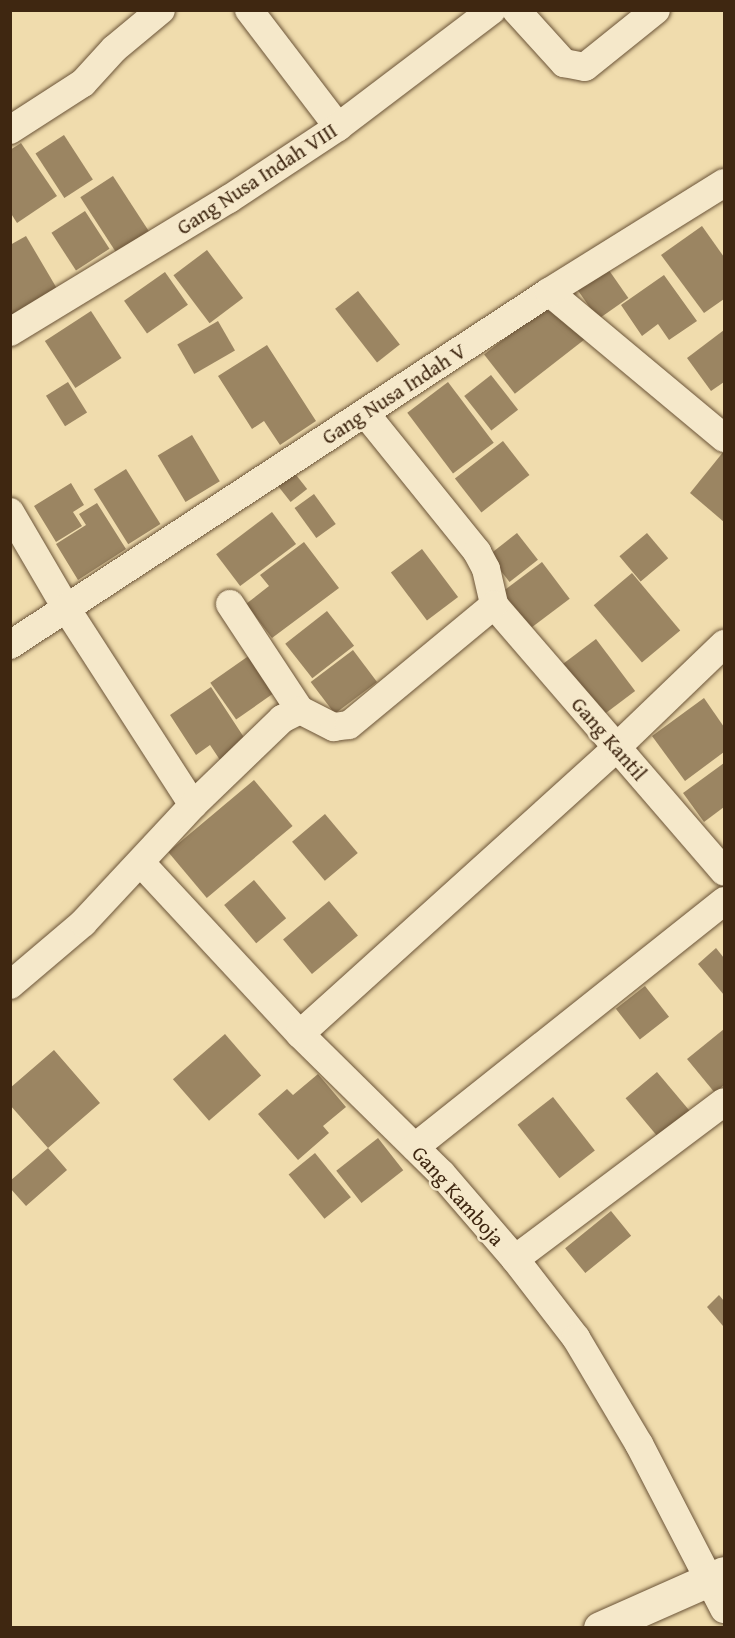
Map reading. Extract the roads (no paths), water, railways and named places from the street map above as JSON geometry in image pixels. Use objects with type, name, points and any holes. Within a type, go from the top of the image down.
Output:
[{"type":"street","points":[[10,130],[83,83],[114,49],[161,10]]},
{"type":"street","points":[[249,10],[338,127]]},
{"type":"street","name":"Gang Nusa Indah VIII","points":[[10,332],[229,199],[338,127],[492,10]]},
{"type":"street","points":[[516,10],[564,63],[585,67],[656,10]]},
{"type":"street","name":"Gang Nusa Indah V","points":[[10,645],[549,292],[724,183]]},
{"type":"street","points":[[549,292],[724,438]]},
{"type":"street","points":[[230,604],[300,710],[334,727],[349,725],[494,605],[486,569],[477,552],[365,413]]},
{"type":"street","points":[[10,512],[66,608],[193,805]]},
{"type":"street","name":"Gang Kantil","points":[[494,605],[724,871]]},
{"type":"street","points":[[300,1034],[616,748],[724,644]]},
{"type":"street","points":[[10,985],[83,923],[193,805],[282,719],[300,710]]},
{"type":"street","name":"Gang Kamboja","points":[[141,863],[300,1034],[414,1147],[515,1259],[576,1338],[716,1576],[724,1609]]},
{"type":"street","points":[[414,1147],[724,901]]},
{"type":"street","points":[[515,1259],[722,1110]]},
{"type":"street","points":[[600,1628],[716,1576]]}]
